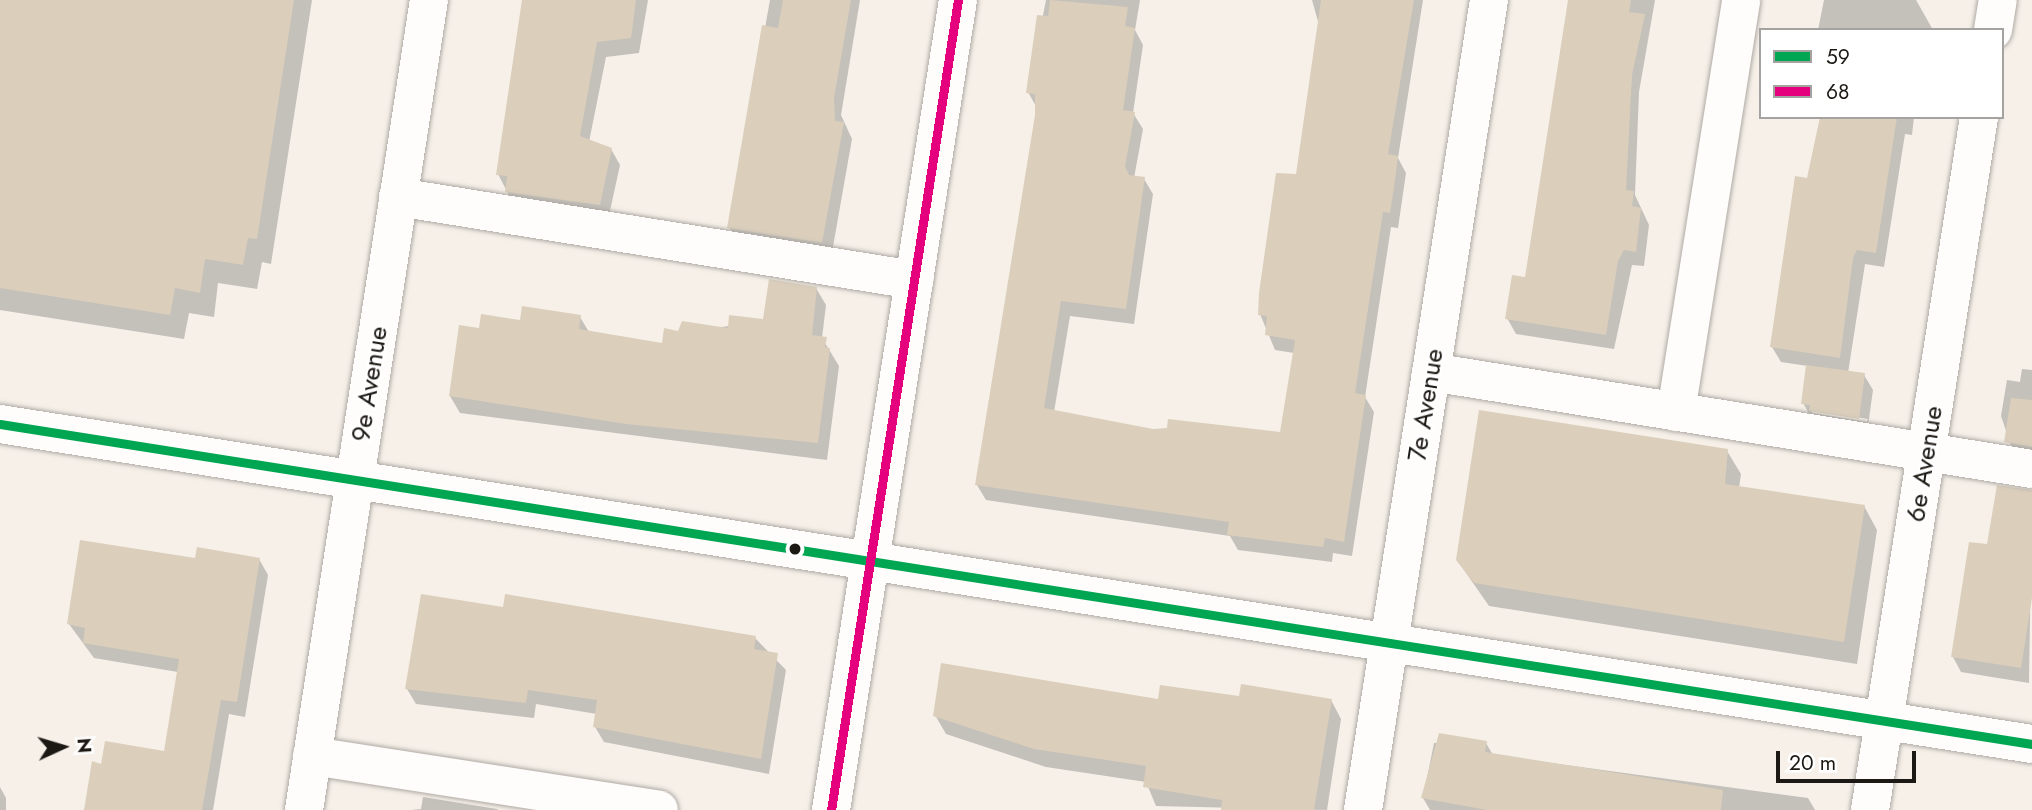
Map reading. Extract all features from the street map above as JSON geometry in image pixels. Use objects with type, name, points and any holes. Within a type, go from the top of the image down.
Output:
[{"type":"street","name":"9e Avenue","points":[[304,810],[429,0]]},
{"type":"street","points":[[831,810],[958,0]]},
{"type":"street","name":"7e Avenue","points":[[1363,810],[1489,0]]},
{"type":"street","points":[[1676,412],[1741,0]]},
{"type":"street","points":[[1993,28],[1998,0]]},
{"type":"street","name":"6e Avenue","points":[[1870,810],[1979,119]]},
{"type":"street","points":[[398,197],[914,280]]},
{"type":"street","points":[[1431,372],[2032,469]]},
{"type":"street","points":[[0,424],[355,482],[872,560],[1387,645],[2032,744]]},
{"type":"street","points":[[312,756],[659,810]]},
{"type":"building","points":[[0,0],[294,0],[257,239],[248,238],[243,265],[205,259],[200,293],[175,288],[170,315],[0,288]]},
{"type":"building","points":[[522,0],[636,0],[631,38],[597,42],[580,136],[612,148],[600,205],[505,192],[507,176],[496,175]]},
{"type":"building","points":[[783,0],[851,0],[834,98],[835,121],[844,122],[822,243],[727,228],[762,25],[778,28]]},
{"type":"building","points":[[1050,0],[1128,7],[1125,26],[1135,28],[1123,110],[1135,112],[1125,166],[1129,175],[1145,177],[1126,309],[1061,301],[1044,408],[1153,429],[1167,428],[1168,419],[1280,432],[1295,340],[1265,335],[1267,316],[1258,315],[1259,293],[1276,173],[1296,174],[1321,0],[1414,0],[1388,154],[1398,156],[1394,187],[1390,213],[1383,212],[1355,393],[1366,395],[1344,542],[1325,538],[1323,547],[1227,535],[1229,522],[975,485],[1035,115],[1035,94],[1026,93],[1037,15],[1048,16]]},
{"type":"building","points":[[1568,0],[1631,0],[1629,12],[1645,14],[1632,75],[1626,190],[1634,191],[1632,206],[1641,208],[1636,252],[1624,250],[1618,261],[1606,335],[1505,319],[1512,275],[1525,277]]},
{"type":"building","points":[[1820,119],[1897,119],[1876,253],[1857,250],[1853,258],[1840,358],[1770,347],[1795,176],[1807,178]]},
{"type":"building","points":[[769,279],[817,287],[812,335],[827,337],[825,347],[830,348],[818,443],[626,424],[449,396],[459,325],[479,328],[481,314],[520,320],[522,306],[581,315],[579,329],[662,343],[664,328],[678,331],[682,321],[728,328],[729,315],[763,319]]},
{"type":"building","points":[[1806,365],[1865,373],[1859,419],[1809,411],[1810,405],[1801,404]]},
{"type":"building","points":[[2011,398],[2032,400],[2032,447],[2004,442]]},
{"type":"building","points":[[1479,410],[1728,449],[1725,484],[1865,505],[1844,642],[1474,583],[1456,560]]},
{"type":"building","points":[[1997,485],[2032,490],[2032,598],[2021,668],[1951,657],[1969,542],[1987,544]]},
{"type":"building","points":[[80,540],[195,558],[197,547],[260,558],[237,702],[221,700],[202,810],[84,810],[92,761],[101,764],[105,741],[164,751],[179,659],[83,643],[85,628],[67,624]]},
{"type":"building","points":[[421,594],[503,607],[505,594],[756,636],[754,649],[778,653],[761,759],[593,727],[597,700],[528,690],[526,703],[405,689]]},
{"type":"building","points":[[941,663],[1158,699],[1160,685],[1239,696],[1241,684],[1332,699],[1314,810],[1221,810],[1222,800],[1143,787],[1146,766],[1034,749],[933,716]]},
{"type":"building","points":[[1439,733],[1487,741],[1485,752],[1723,790],[1721,810],[1487,810],[1421,798]]},
{"type":"transit line","name":"68","points":[[831,810],[958,0]]},
{"type":"transit line","name":"59","points":[[0,424],[2032,744]]}]
